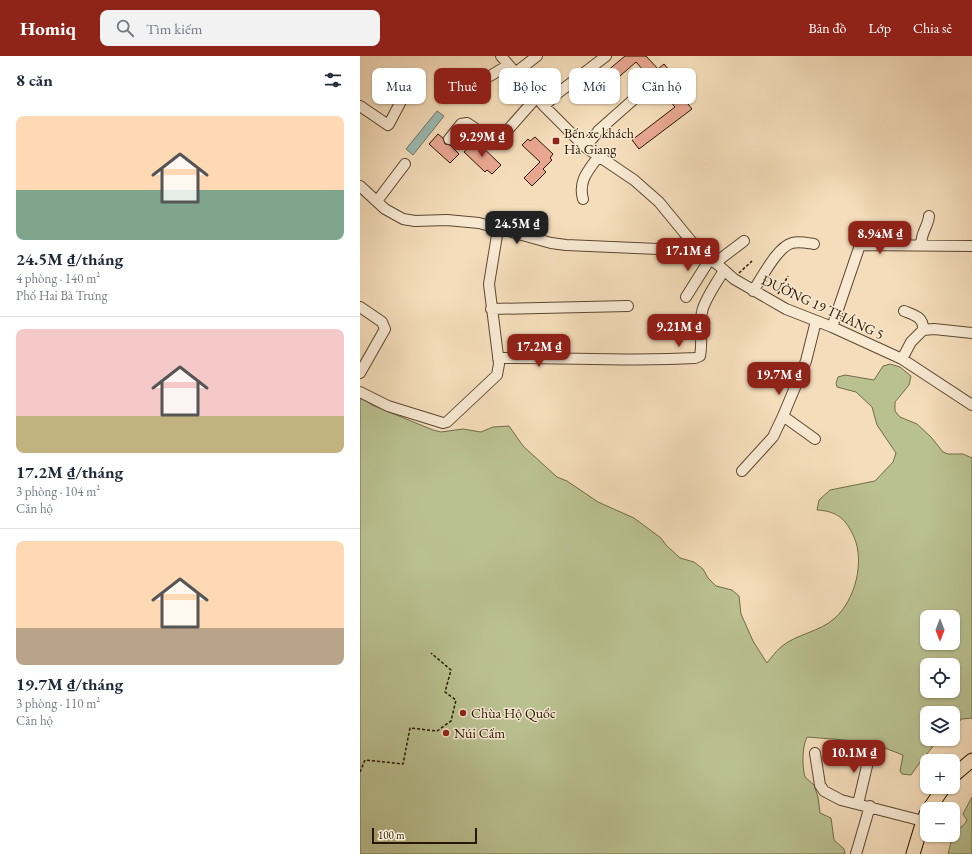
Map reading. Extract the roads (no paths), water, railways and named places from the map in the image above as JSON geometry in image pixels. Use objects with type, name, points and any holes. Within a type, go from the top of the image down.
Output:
[{"type":"main road","points":[[960,770],[972,760]]},
{"type":"main road","points":[[913,854],[920,832]]},
{"type":"street","name":"ĐƯỜNG 19 THÁNG 5","points":[[501,56],[511,68]]},
{"type":"street","points":[[521,68],[537,56]]},
{"type":"street","points":[[544,106],[558,93],[606,56]]},
{"type":"street","points":[[491,75],[508,65]]},
{"type":"street","points":[[360,106],[388,125],[400,104]]},
{"type":"street","points":[[449,139],[461,124],[467,124],[494,141],[498,141],[531,104]]},
{"type":"street","points":[[585,147],[597,133],[629,104]]},
{"type":"street","name":"ĐƯỜNG 19 THÁNG 5","points":[[544,106],[585,147],[634,180],[659,202],[691,241],[734,279],[773,303],[832,327],[902,359],[972,405]]},
{"type":"street","points":[[583,199],[581,184],[585,174],[598,157]]},
{"type":"street","points":[[377,201],[405,164]]},
{"type":"street","points":[[360,186],[390,213],[403,219],[415,222],[457,221],[479,223],[566,245],[658,249],[691,241]]},
{"type":"street","points":[[921,245],[922,234],[929,216]]},
{"type":"street","points":[[361,393],[388,406],[443,423],[447,422],[497,375],[499,371],[498,358],[489,284],[498,229]]},
{"type":"street","points":[[832,327],[857,244],[859,230]]},
{"type":"street","points":[[686,297],[713,261],[744,241]]},
{"type":"street","points":[[753,291],[774,258],[783,248],[791,243],[814,244]]},
{"type":"street","points":[[857,244],[972,246]]},
{"type":"street","points":[[498,358],[639,360],[695,358],[700,356],[702,348],[701,322],[703,307],[724,270]]},
{"type":"street","points":[[491,310],[628,306]]},
{"type":"street","points":[[360,307],[382,322],[385,329],[360,373]]},
{"type":"street","points":[[904,311],[920,318],[923,322],[923,330]]},
{"type":"street","points":[[742,471],[773,437],[784,416],[806,361],[816,321]]},
{"type":"street","points":[[902,359],[912,342],[923,330],[934,329],[972,333]]},
{"type":"street","points":[[784,416],[815,439]]},
{"type":"street","points":[[858,804],[871,749]]},
{"type":"street","points":[[815,752],[820,785],[824,791],[841,800],[920,816]]},
{"type":"street","points":[[856,854],[870,806]]},
{"type":"water","points":[[437,111],[444,116],[413,155],[406,149]]},
{"type":"place","name":"Bến xe khách Hà Giang","points":[[556,141]]},
{"type":"place","name":"Chùa Hộ Quốc","points":[[463,713]]},
{"type":"place","name":"Núi Cấm","points":[[446,733]]}]
